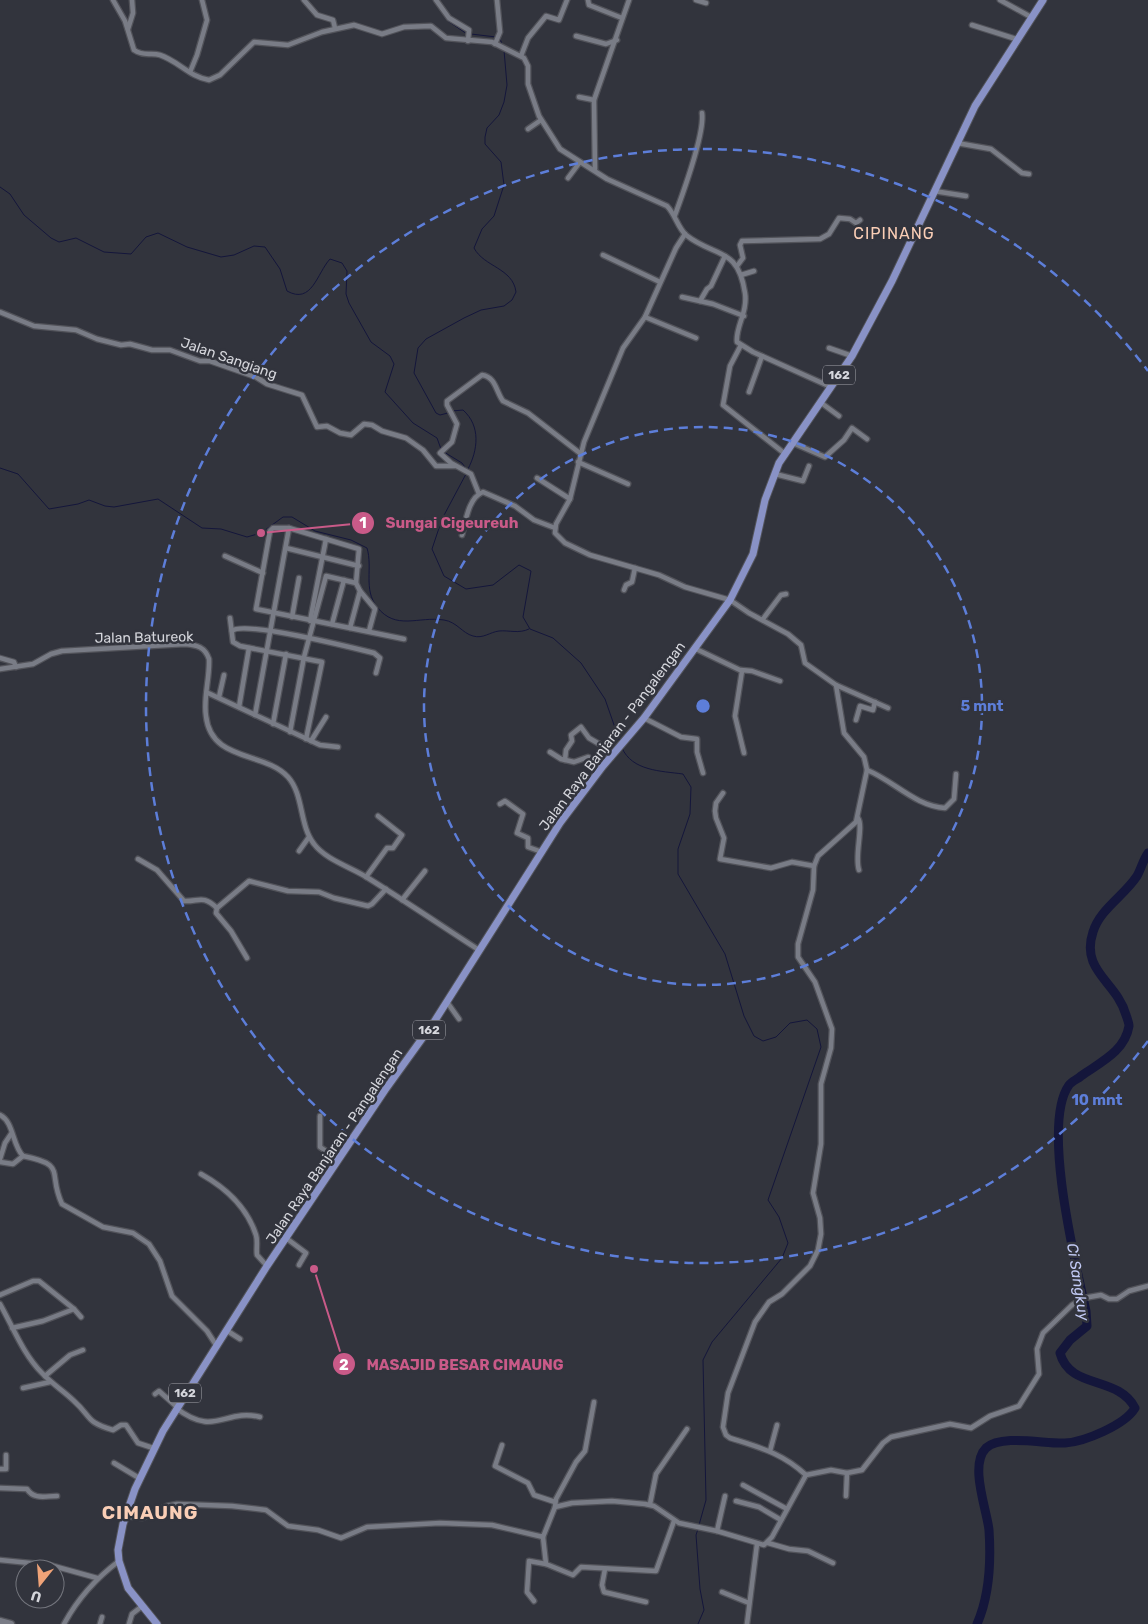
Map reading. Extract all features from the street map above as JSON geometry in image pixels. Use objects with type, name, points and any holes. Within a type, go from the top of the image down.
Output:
[{"type":"main road","name":"Jalan Raya Banjaran - Pangalengan","points":[[157,1624],[141,1607],[128,1588],[119,1561],[119,1544],[126,1516],[135,1489],[153,1448],[176,1408],[267,1266],[338,1159],[447,1002],[560,822],[603,766],[644,718],[730,600],[753,554],[766,500],[784,453],[852,356],[892,281],[975,106],[1016,39],[1043,0]]},
{"type":"street","points":[[113,0],[128,30],[132,45],[138,53],[162,56],[204,79],[212,80],[220,75],[254,42],[288,45],[335,28],[354,25],[382,34],[404,28],[431,26],[446,38],[470,37],[496,42],[503,49],[521,56],[528,66],[528,84],[541,120],[556,144],[566,154],[595,169],[619,185],[668,206],[685,234],[725,256],[737,266],[745,294],[744,316],[736,339],[741,345],[831,387]]},
{"type":"street","points":[[128,30],[133,13],[132,0]]},
{"type":"street","points":[[190,72],[207,20],[202,0]]},
{"type":"street","points":[[304,0],[318,15],[333,20],[335,28]]},
{"type":"street","points":[[436,0],[449,18],[464,25],[470,37]]},
{"type":"street","points":[[496,42],[500,32],[497,0]]},
{"type":"street","points":[[521,56],[528,38],[546,16],[559,20],[567,0]]},
{"type":"street","points":[[588,0],[588,5],[622,18]]},
{"type":"street","points":[[595,169],[594,100],[630,0]]},
{"type":"street","points":[[696,0],[706,3]]},
{"type":"street","points":[[1000,0],[1031,18]]},
{"type":"street","points":[[972,25],[1016,39]]},
{"type":"street","points":[[576,36],[606,44],[617,40]]},
{"type":"street","points":[[579,97],[594,100]]},
{"type":"street","points":[[674,215],[691,171],[703,125],[702,113]]},
{"type":"street","points":[[528,129],[541,120]]},
{"type":"street","points":[[957,143],[989,148],[1022,173],[1029,174]]},
{"type":"street","points":[[568,178],[580,162]]},
{"type":"street","points":[[934,191],[966,196]]},
{"type":"street","points":[[737,266],[743,258],[740,245],[742,241],[814,240],[828,234],[839,218],[850,219],[856,223],[860,220]]},
{"type":"street","points":[[555,528],[570,499],[578,462],[623,348],[645,317],[660,282],[685,234]]},
{"type":"street","points":[[603,255],[660,282]]},
{"type":"street","points":[[700,301],[711,286],[725,256]]},
{"type":"street","points":[[741,275],[754,271]]},
{"type":"street","points":[[682,297],[744,316]]},
{"type":"street","name":"Jalan Sangiang","points":[[0,312],[34,326],[76,330],[96,339],[121,345],[130,344],[152,350],[170,350],[200,361],[210,360],[256,377],[267,384],[302,395],[317,427],[327,426],[340,433],[351,435],[364,424],[372,425],[382,431],[392,433],[412,442],[423,450],[436,466],[455,466]]},
{"type":"street","points":[[645,317],[696,338]]},
{"type":"street","points":[[741,345],[730,366],[722,404],[784,453]]},
{"type":"street","points":[[829,348],[852,356]]},
{"type":"street","points":[[749,392],[762,356]]},
{"type":"street","points":[[479,494],[471,474],[455,466],[442,452],[452,442],[457,424],[447,406],[447,401],[484,375],[498,388],[503,401],[528,413],[581,454]]},
{"type":"street","points":[[820,402],[839,416]]},
{"type":"street","points":[[792,442],[800,448],[825,457],[844,440],[852,428],[867,439]]},
{"type":"street","points":[[578,462],[628,484]]},
{"type":"street","points":[[775,474],[803,481],[808,466]]},
{"type":"street","points":[[537,478],[570,499]]},
{"type":"street","points":[[462,535],[469,509],[479,494],[483,492],[493,494],[515,506],[534,520],[555,528],[559,538],[572,548],[730,600],[749,613],[788,634],[801,645],[805,663],[836,685],[888,708]]},
{"type":"street","points":[[369,631],[375,609],[356,583],[360,553],[356,547],[289,528],[274,528],[270,531],[256,609],[404,639]]},
{"type":"street","points":[[255,715],[289,528]]},
{"type":"street","points":[[290,732],[326,539]]},
{"type":"street","points":[[286,548],[359,566]]},
{"type":"street","points":[[225,556],[263,573]]},
{"type":"street","points":[[624,590],[626,585],[632,582],[634,568]]},
{"type":"street","points":[[312,621],[326,576],[356,583]]},
{"type":"street","points":[[292,617],[299,578]]},
{"type":"street","points":[[332,624],[344,580]]},
{"type":"street","points":[[350,628],[360,591]]},
{"type":"street","points":[[763,619],[781,595],[786,594]]},
{"type":"street","points":[[230,618],[233,642],[249,648],[304,657],[322,662],[309,740]]},
{"type":"street","points":[[232,631],[237,628],[309,637],[377,654],[380,658],[376,673]]},
{"type":"street","name":"Jalan Batureok","points":[[0,669],[33,664],[51,654],[62,651],[130,646],[193,645],[207,651],[210,659],[205,714],[209,732],[234,752],[280,769],[290,780],[296,792],[309,837],[326,855],[386,889],[479,950]]},
{"type":"street","points":[[239,707],[249,648]]},
{"type":"street","points":[[694,648],[741,670],[752,671],[780,681]]},
{"type":"street","points":[[273,724],[286,654]]},
{"type":"street","points":[[0,658],[14,662],[16,667]]},
{"type":"street","points":[[741,670],[735,716],[744,753]]},
{"type":"street","points":[[219,697],[224,675]]},
{"type":"street","points":[[806,1475],[789,1460],[770,1451],[730,1438],[726,1435],[723,1426],[733,1377],[760,1312],[768,1302],[791,1287],[810,1266],[821,1234],[820,1218],[813,1192],[820,1156],[821,1084],[831,1048],[832,1029],[815,982],[798,957],[798,949],[813,890],[814,866],[820,853],[852,828],[858,818],[867,770],[864,757],[844,733],[836,685]]},
{"type":"street","points":[[208,693],[309,740],[326,747],[338,747]]},
{"type":"street","points":[[856,720],[860,706],[872,710],[875,702]]},
{"type":"street","points":[[309,740],[326,718]]},
{"type":"street","points":[[644,718],[682,737],[697,739],[697,752],[703,773]]},
{"type":"street","points":[[565,760],[566,750],[572,741],[571,735],[581,727],[589,738],[601,745],[612,757]]},
{"type":"street","points":[[550,752],[565,760],[574,762],[588,757],[603,766]]},
{"type":"street","points":[[867,770],[892,782],[911,797],[929,805],[945,808],[954,800],[956,774]]},
{"type":"street","points":[[723,792],[716,803],[715,811],[718,826],[724,838],[720,859],[771,868],[786,862],[800,862],[814,866]]},
{"type":"street","points":[[500,804],[505,801],[524,814],[517,833],[528,838],[528,847],[542,852]]},
{"type":"street","points":[[366,877],[387,848],[393,848],[402,834],[378,816]]},
{"type":"street","points":[[858,818],[860,822],[856,852],[859,870]]},
{"type":"street","points":[[299,851],[309,837]]},
{"type":"street","points":[[138,859],[158,870],[184,901],[192,898],[207,900],[217,908]]},
{"type":"street","points":[[402,900],[425,871]]},
{"type":"street","points":[[247,958],[231,931],[216,913],[217,908],[249,880],[288,891],[319,892],[334,898],[368,906],[386,889]]},
{"type":"street","points":[[447,1002],[459,1019]]},
{"type":"street","points":[[0,1115],[8,1122],[11,1134],[23,1156]]},
{"type":"street","points":[[320,1116],[320,1147],[338,1159]]},
{"type":"street","points":[[11,1134],[4,1143],[0,1160],[13,1164],[23,1156],[44,1160],[54,1170],[60,1202],[64,1206],[83,1214],[103,1227],[133,1233],[149,1244],[160,1261],[172,1296],[207,1331],[216,1345]]},
{"type":"street","points":[[202,1174],[222,1187],[238,1202],[257,1236],[257,1255],[267,1266]]},
{"type":"street","points":[[286,1238],[306,1253],[299,1265]]},
{"type":"street","points":[[0,1295],[33,1281],[39,1281],[74,1308],[81,1316]]},
{"type":"street","points":[[768,1543],[806,1475],[831,1470],[848,1473],[864,1468],[883,1442],[896,1435],[950,1424],[971,1428],[990,1416],[1019,1406],[1039,1374],[1037,1349],[1043,1333],[1072,1305],[1084,1298],[1101,1295],[1117,1299],[1129,1290],[1148,1286]]},
{"type":"street","points":[[0,1304],[30,1358],[50,1382],[75,1401],[91,1421],[113,1430],[121,1425],[126,1425],[138,1443],[153,1448]]},
{"type":"street","points":[[12,1328],[50,1318],[74,1308]]},
{"type":"street","points":[[226,1330],[240,1339]]},
{"type":"street","points":[[45,1376],[70,1355],[83,1350]]},
{"type":"street","points":[[23,1388],[50,1382]]},
{"type":"street","points":[[155,1394],[159,1391],[190,1419],[209,1422],[234,1417],[260,1417]]},
{"type":"street","points":[[546,1564],[544,1537],[555,1505],[576,1462],[585,1451],[594,1402]]},
{"type":"street","points":[[770,1451],[777,1425]]},
{"type":"street","points":[[650,1504],[656,1474],[687,1429]]},
{"type":"street","points":[[502,1445],[495,1466],[528,1483],[534,1495],[555,1505],[612,1501],[650,1504],[674,1521],[717,1531],[757,1544],[764,1545],[768,1543],[789,1549],[808,1551],[833,1563]]},
{"type":"street","points":[[0,1469],[6,1469],[6,1455]]},
{"type":"street","points":[[114,1463],[139,1480]]},
{"type":"street","points":[[846,1496],[848,1473]]},
{"type":"street","points":[[743,1484],[787,1509]]},
{"type":"street","points":[[0,1488],[27,1489],[30,1494],[37,1497],[57,1496]]},
{"type":"street","points":[[717,1531],[725,1496]]},
{"type":"street","points":[[736,1501],[760,1507],[782,1520]]},
{"type":"street","points":[[126,1516],[142,1518],[177,1504],[214,1504],[266,1510],[288,1526],[318,1530],[341,1538],[367,1526],[440,1523],[492,1525],[544,1537]]},
{"type":"street","points":[[534,1601],[527,1592],[529,1561],[546,1564],[575,1575],[579,1567],[657,1570],[659,1558],[674,1521]]},
{"type":"street","points":[[747,1624],[757,1544]]},
{"type":"street","points":[[0,1560],[50,1565],[97,1578]]},
{"type":"street","points":[[64,1624],[81,1596],[97,1578],[119,1561]]},
{"type":"street","points":[[605,1569],[602,1585],[604,1592],[646,1602]]},
{"type":"street","points":[[722,1592],[749,1603]]},
{"type":"street","points":[[129,1624],[132,1614],[141,1607]]},
{"type":"street","points":[[100,1624],[102,1618]]},
{"type":"street","points":[[0,1621],[11,1624]]},
{"type":"waterway","points":[[433,0],[448,21],[467,34]]},
{"type":"waterway","points":[[471,34],[496,37]]},
{"type":"waterway","points":[[500,39],[503,46]]},
{"type":"waterway","points":[[448,413],[440,415],[436,413],[414,373],[418,348],[426,339],[464,318],[481,310],[504,306],[512,300],[516,292],[510,278],[484,260],[474,248],[482,229],[494,216],[504,185],[501,162],[485,144],[487,128],[499,115],[504,102],[507,85],[504,50]]},
{"type":"waterway","points":[[0,187],[10,194],[24,215],[51,238],[59,242],[76,238],[104,252],[131,254],[146,237],[158,233],[187,247],[221,257],[234,255],[254,246],[265,247],[280,269],[287,291],[295,294],[302,294],[308,291],[330,259],[342,263],[347,271],[346,294],[349,303],[371,342],[390,356],[394,364],[385,392],[413,423],[437,438],[441,449]]},
{"type":"waterway","points":[[452,411],[463,410],[473,423],[476,446],[468,469]]},
{"type":"waterway","points":[[444,452],[462,463],[467,470]]},
{"type":"waterway","points":[[0,468],[18,474],[49,509],[89,500],[114,507],[158,499],[202,528],[221,529],[247,537],[261,533],[283,517],[292,517],[315,531],[351,540],[367,548],[370,593],[377,607],[392,619],[400,621],[434,619],[449,621],[469,635],[477,637],[499,631],[518,632],[529,629]]},
{"type":"waterway","points":[[466,474],[442,519],[432,549],[444,576],[466,589],[493,585],[519,565],[531,571],[523,617],[530,629],[553,638],[581,663],[605,699],[620,742]]},
{"type":"waterway","points":[[622,748],[627,756],[640,766],[657,771],[683,774],[691,787],[690,814],[678,849],[678,874],[725,954],[744,1016],[754,1036],[763,1041],[776,1037],[790,1023],[807,1020],[817,1029],[821,1047],[768,1200],[779,1217],[788,1243],[782,1258],[712,1342],[703,1360],[706,1500],[699,1525]]},
{"type":"waterway","name":"Ci Sangkuy","points":[[977,1624],[987,1590],[990,1554],[989,1530],[979,1476],[981,1456],[986,1448],[1002,1441],[1065,1443],[1083,1440],[1103,1432],[1123,1420],[1135,1408],[1118,1391],[1074,1373],[1065,1365],[1060,1353],[1070,1340],[1087,1326],[1086,1311],[1063,1195],[1058,1130],[1061,1104],[1069,1085],[1111,1055],[1127,1035],[1129,1025],[1126,1015],[1115,994],[1095,967],[1091,957],[1090,945],[1096,924],[1101,916],[1132,883],[1148,853]]},
{"type":"waterway","points":[[698,1529],[696,1535],[700,1589],[704,1610],[698,1624]]},
{"type":"place","name":"Sungai Cigeureuh","points":[[261,533]]},
{"type":"place","name":"MASAJID BESAR CIMAUNG","points":[[314,1269]]},
{"type":"district","name":"CIPINANG","points":[[894,233]]},
{"type":"district","name":"CIMAUNG","points":[[150,1512]]}]
